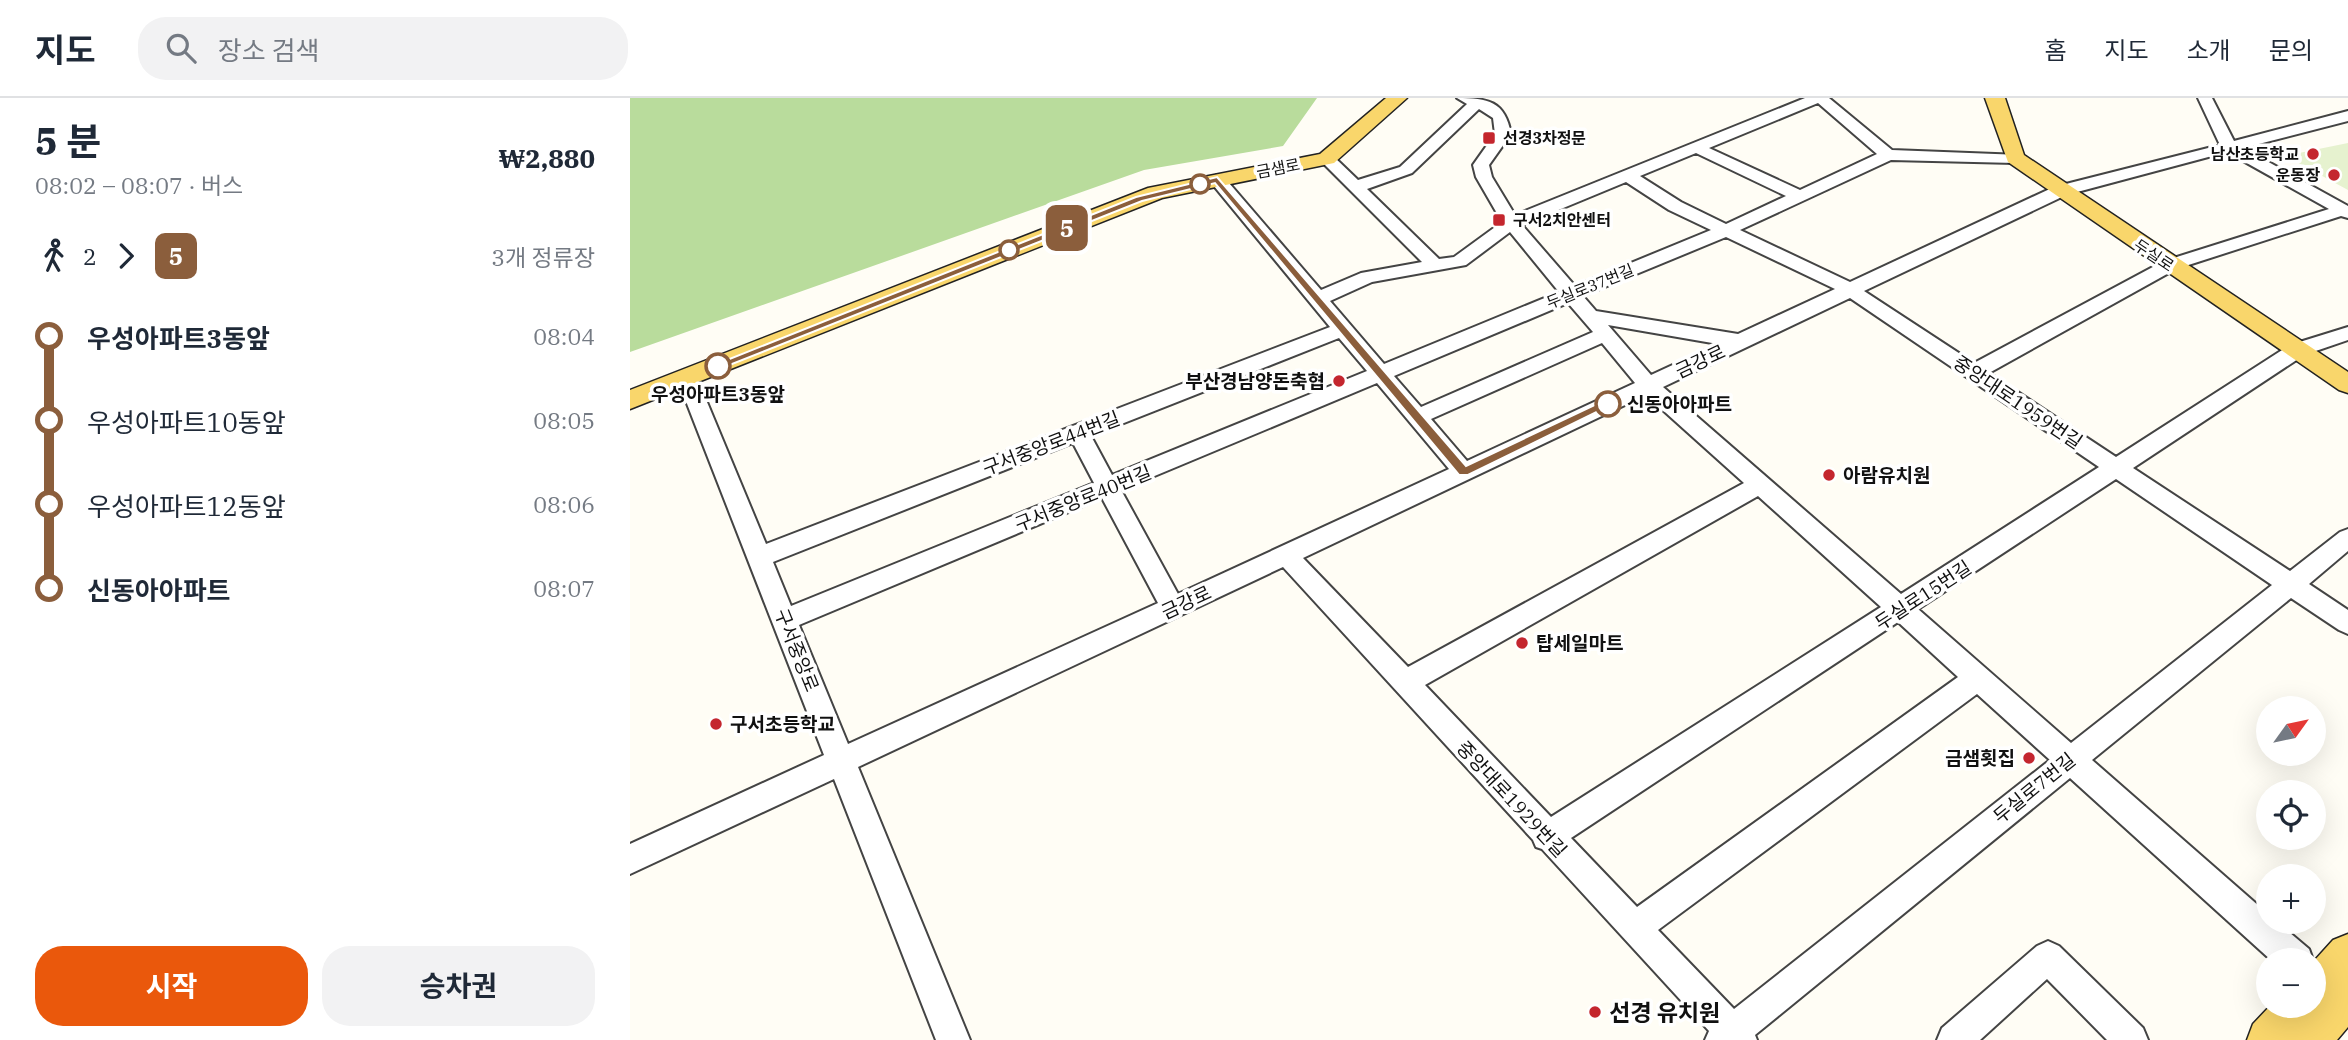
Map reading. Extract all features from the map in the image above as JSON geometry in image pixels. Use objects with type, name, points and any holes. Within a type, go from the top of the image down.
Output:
[{"type":"main road","name":"금샘로","points":[[630,400],[1139,199],[1217,180],[1327,159],[1398,98]]},
{"type":"main road","points":[[1994,98],[2015,158]]},
{"type":"main road","name":"두실로","points":[[2015,158],[2348,384]]},
{"type":"main road","points":[[2269,1040],[2328,989]]},
{"type":"main road","points":[[2308,1040],[2328,989]]},
{"type":"street","points":[[1318,300],[1333,291],[1368,278],[1460,261],[1511,223],[1819,98],[1888,155]]},
{"type":"street","points":[[1355,187],[1406,170],[1471,100],[1500,116],[1503,134],[1481,165],[1484,177],[1511,223],[1648,385],[2328,989]]},
{"type":"street","points":[[2202,103],[2229,147],[2346,212]]},
{"type":"street","name":"금강로","points":[[630,859],[1173,608],[2060,191],[2348,116]]},
{"type":"street","points":[[1697,148],[1798,195]]},
{"type":"street","name":"두실로37번길","points":[[1381,374],[1570,293],[1727,230],[1888,155],[2015,158]]},
{"type":"street","points":[[1327,159],[1436,266]]},
{"type":"street","name":"중앙대로1959번길","points":[[1628,176],[1675,206],[1851,290],[2348,623]]},
{"type":"street","points":[[1217,180],[1464,472]]},
{"type":"street","points":[[1974,372],[2170,265],[2346,212]]},
{"type":"street","name":"금강로","points":[[1589,316],[1741,341]]},
{"type":"street","name":"구서중앙로44번길","points":[[759,556],[1343,329]]},
{"type":"street","name":"두실로15번길","points":[[1548,838],[2297,350],[2348,333]]},
{"type":"street","points":[[1417,416],[1605,334]]},
{"type":"street","name":"구서중앙로40번길","points":[[785,620],[1381,374]]},
{"type":"street","name":"구서중앙로","points":[[687,378],[953,1040]]},
{"type":"street","points":[[1077,433],[1173,608]]},
{"type":"street","points":[[1404,683],[1760,485]]},
{"type":"street","name":"두실로7번길","points":[[1731,1037],[2070,759],[2348,538]]},
{"type":"street","name":"중앙대로1929번길","points":[[1286,555],[1634,928],[1731,1037]]},
{"type":"street","points":[[1634,928],[1667,901],[1978,678]]},
{"type":"street","points":[[1954,1040],[2048,957],[2131,1040]]},
{"type":"green space","points":[[630,98],[1317,98],[1283,146],[1144,170],[630,352]]},
{"type":"green space","name":"운동장","points":[[2348,143],[2348,190],[2293,160],[2301,158],[2294,154]]},
{"type":"bus line","name":"5","points":[[718,366],[1139,199],[1217,180],[1464,472],[1608,404]]},
{"type":"place","name":"선경3차정문","points":[[1489,138]]},
{"type":"place","name":"남산초등학교","points":[[2313,154]]},
{"type":"place","name":"운동장","points":[[2334,175]]},
{"type":"place","name":"구서2치안센터","points":[[1499,220]]},
{"type":"place","name":"우성아파트3동앞","points":[[718,366]]},
{"type":"place","name":"부산경남양돈축협","points":[[1339,381]]},
{"type":"place","name":"신동아아파트","points":[[1608,404]]},
{"type":"place","name":"아람유치원","points":[[1829,475]]},
{"type":"place","name":"탑세일마트","points":[[1522,643]]},
{"type":"place","name":"구서초등학교","points":[[716,724]]},
{"type":"place","name":"금샘횟집","points":[[2029,758]]},
{"type":"place","name":"선경 유치원","points":[[1595,1012]]}]
